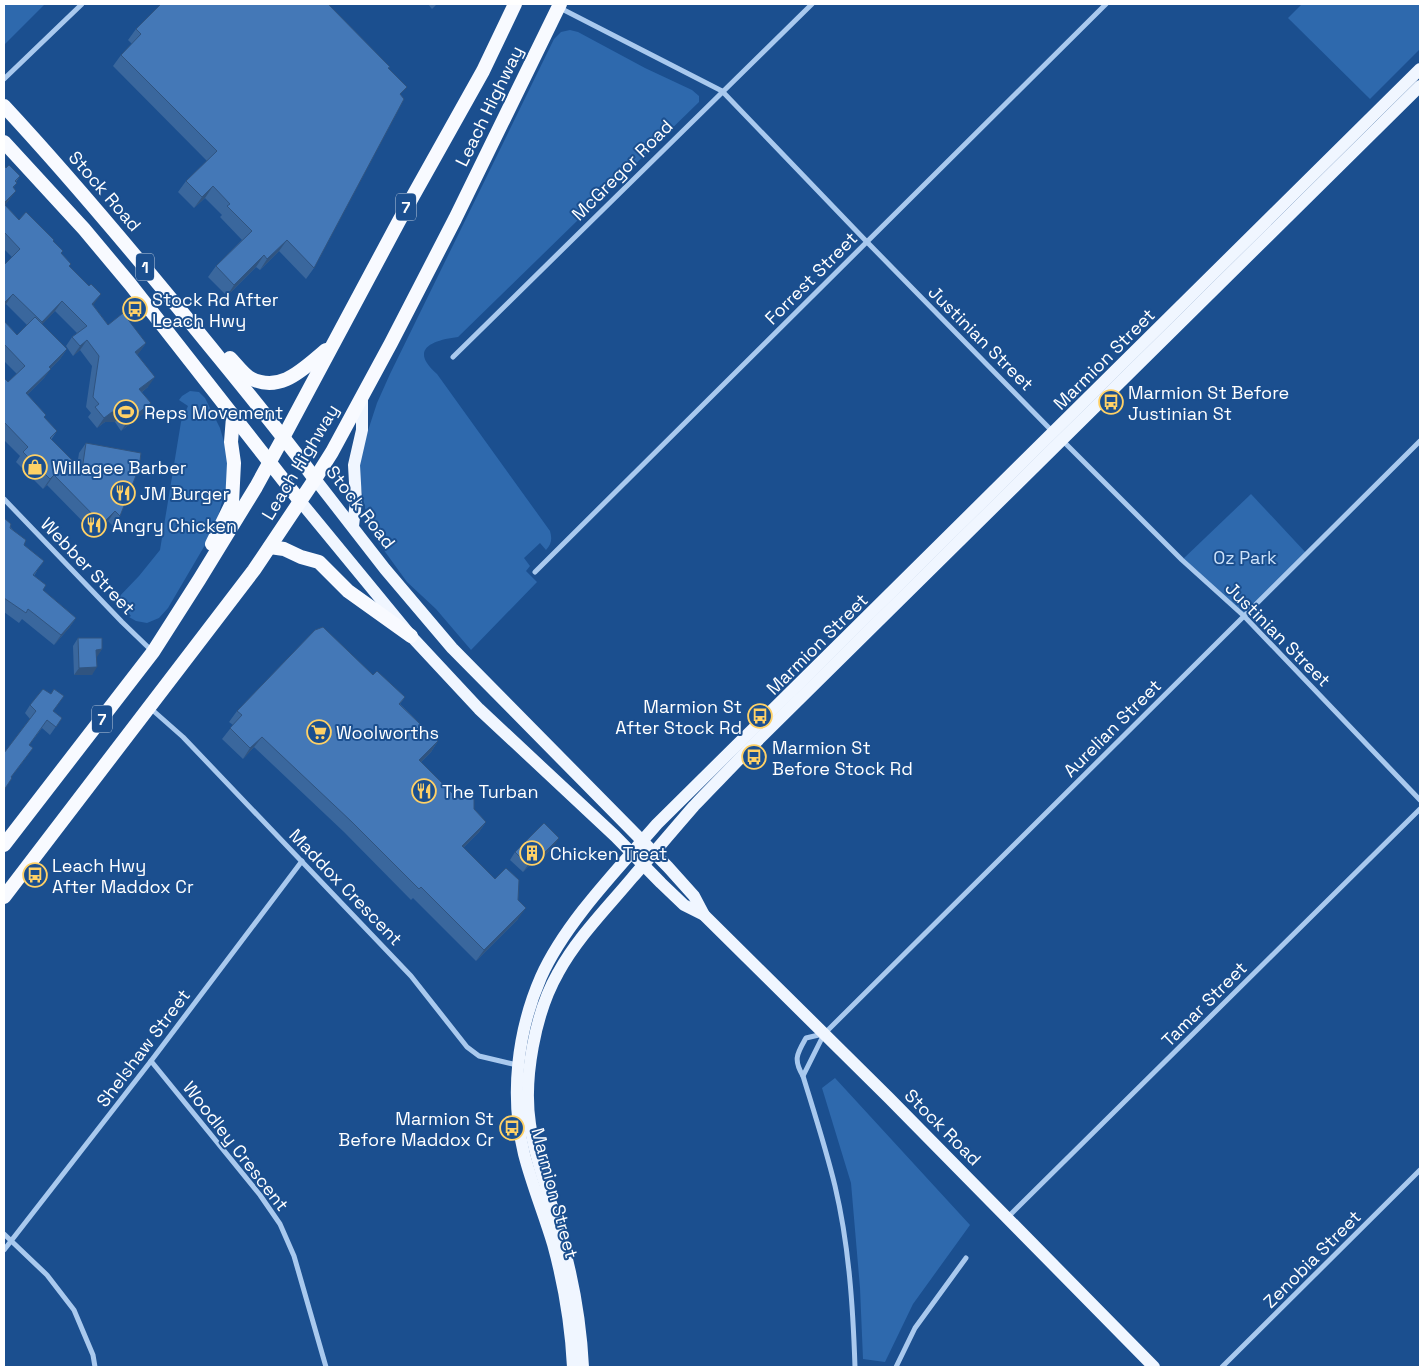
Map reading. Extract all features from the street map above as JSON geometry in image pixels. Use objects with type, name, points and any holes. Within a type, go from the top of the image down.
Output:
[{"type":"highway","name":"Leach Highway","points":[[4,845],[153,652],[199,580],[284,436],[399,221],[483,71],[515,4]]},
{"type":"highway","name":"Leach Highway","points":[[4,897],[270,547],[315,478],[362,396],[455,219],[557,5]]},
{"type":"highway","name":"Stock Road","points":[[4,106],[89,200],[284,436],[315,478]]},
{"type":"highway","name":"Stock Road","points":[[4,142],[84,229],[130,284],[300,501]]},
{"type":"highway","points":[[200,335],[223,350],[249,377],[264,383],[273,384],[284,382],[293,377],[332,344]]},
{"type":"highway","points":[[199,580],[210,548],[232,503],[234,463],[231,442],[233,417]]},
{"type":"highway","points":[[270,547],[284,549],[301,557],[319,562],[348,591],[411,636]]},
{"type":"main road","name":"Marmion Street","points":[[583,1367],[576,1296],[563,1243],[535,1150],[524,1066],[557,974],[583,936],[695,805],[1420,69]]},
{"type":"main road","name":"Marmion Street","points":[[572,1367],[572,1350],[564,1294],[553,1246],[524,1155],[518,1122],[526,1023],[541,977],[571,928],[642,841],[1420,86]]},
{"type":"main road","points":[[353,526],[356,501],[354,465],[362,430],[362,396]]},
{"type":"main road","name":"Stock Road","points":[[315,478],[385,569],[452,648],[654,853],[694,896],[704,915]]},
{"type":"main road","name":"Stock Road","points":[[300,501],[411,636],[493,722],[684,904],[704,915],[1154,1367]]},
{"type":"street","points":[[4,79],[82,4]]},
{"type":"street","name":"McGregor Road","points":[[453,357],[812,4]]},
{"type":"street","name":"Forrest Street","points":[[535,572],[1106,4]]},
{"type":"street","name":"Justinian Street","points":[[557,5],[722,91],[1058,436],[1182,560],[1244,616],[1420,800]]},
{"type":"street","name":"Aurelian Street","points":[[824,1034],[1420,441]]},
{"type":"street","name":"Webber Street","points":[[4,499],[153,652]]},
{"type":"street","name":"Maddox Crescent","points":[[149,707],[182,738],[302,861],[411,976],[467,1047],[479,1056],[524,1066]]},
{"type":"street","name":"Tamar Street","points":[[1007,1218],[1420,810]]},
{"type":"street","name":"Shelshaw Street","points":[[4,1250],[151,1062],[302,861]]},
{"type":"street","points":[[803,1076],[824,1034]]},
{"type":"street","points":[[824,1034],[806,1038],[798,1053],[797,1065],[803,1076],[835,1186],[845,1242],[855,1367]]},
{"type":"street","name":"Woodley Crescent","points":[[151,1062],[260,1195],[280,1224],[294,1256],[326,1367]]},
{"type":"street","name":"Zenobia Street","points":[[1222,1367],[1420,1170]]},
{"type":"street","points":[[4,1234],[47,1275],[74,1310],[93,1355],[95,1367]]},
{"type":"street","points":[[896,1367],[923,1315],[966,1258]]},
{"type":"green space","points":[[4,4],[45,4],[4,45]]},
{"type":"green space","points":[[1302,4],[1420,4],[1420,49],[1370,99],[1288,18]]},
{"type":"green space","points":[[570,30],[578,32],[645,68],[692,90],[699,96],[699,102],[458,337],[433,343],[424,352],[429,365],[550,531],[551,536],[546,550],[540,543],[524,558],[530,566],[526,571],[537,582],[471,650],[436,609],[407,582],[378,542],[365,508],[359,477],[361,452],[377,403],[390,374],[554,39],[561,32]]},
{"type":"green space","points":[[190,391],[199,392],[205,398],[220,428],[227,452],[227,483],[215,528],[168,608],[159,618],[147,623],[136,621],[129,617],[131,616],[116,600],[160,550],[181,422],[188,406],[179,400]]},
{"type":"green space","name":"Oz Park","points":[[1251,494],[1307,554],[1244,616],[1182,560]]},
{"type":"green space","points":[[835,1078],[970,1225],[913,1304],[885,1362],[863,1359],[860,1288],[851,1183],[822,1088]]},
{"type":"building","points":[[161,4],[328,4],[407,87],[400,94],[404,99],[314,268],[287,240],[267,259],[264,255],[234,285],[216,266],[252,231],[227,206],[230,204],[213,186],[202,197],[186,181],[217,151],[121,55],[141,34],[136,29]]},
{"type":"building","points":[[4,165],[6,168],[9,165],[20,176],[15,181],[17,183],[13,187],[16,191],[4,203]]},
{"type":"building","points":[[4,204],[19,220],[26,212],[63,251],[61,253],[71,264],[69,266],[89,286],[91,284],[101,294],[92,304],[108,325],[123,313],[146,343],[135,352],[155,377],[139,389],[151,403],[128,421],[122,412],[112,412],[104,418],[95,407],[99,404],[93,397],[99,356],[87,340],[80,346],[72,337],[87,326],[62,301],[42,322],[13,294],[4,303],[4,265],[20,249],[5,233],[4,235]]},
{"type":"building","points":[[35,317],[67,349],[49,367],[51,369],[26,393],[46,415],[44,417],[57,431],[50,438],[82,470],[86,443],[141,453],[139,468],[120,516],[115,511],[102,524],[54,475],[50,479],[23,452],[28,447],[4,422],[4,378],[8,382],[25,366],[4,344],[4,321],[17,335]]},
{"type":"building","points":[[4,518],[11,524],[10,528],[26,540],[24,545],[44,561],[33,575],[46,585],[43,590],[76,618],[61,635],[28,609],[26,613],[4,598]]},
{"type":"building","points":[[323,627],[373,675],[377,671],[405,697],[399,704],[438,741],[419,760],[457,798],[474,799],[474,809],[486,822],[462,846],[495,879],[506,868],[519,880],[518,900],[526,908],[484,950],[421,887],[419,889],[352,822],[262,737],[250,748],[230,728],[242,715],[237,711],[315,630]]},
{"type":"building","points":[[78,638],[102,638],[102,649],[96,650],[97,667],[79,668]]},
{"type":"building","points":[[43,689],[51,694],[54,689],[64,696],[53,711],[62,718],[56,727],[47,720],[29,745],[33,748],[11,777],[4,790],[4,753],[36,711],[30,705]]},
{"type":"building","name":"Chicken Treat","points":[[544,823],[559,838],[543,854],[540,852],[528,865],[515,852]]},
{"type":"place","name":"Stock Rd After Leach Hwy","points":[[135,309]]},
{"type":"place","name":"Marmion St Before Justinian St","points":[[1111,402]]},
{"type":"place","name":"Reps Movement","points":[[126,412]]},
{"type":"place","name":"Willagee Barber","points":[[35,467]]},
{"type":"place","name":"JM Burger","points":[[123,493]]},
{"type":"place","name":"Angry Chicken","points":[[94,525]]},
{"type":"place","name":"Marmion St After Stock Rd","points":[[760,716]]},
{"type":"place","name":"Woolworths","points":[[319,732]]},
{"type":"place","name":"Marmion St Before Stock Rd","points":[[754,757]]},
{"type":"place","name":"The Turban","points":[[424,791]]},
{"type":"place","name":"Chicken Treat","points":[[532,853]]},
{"type":"place","name":"Leach Hwy After Maddox Cr","points":[[35,875]]},
{"type":"place","name":"Marmion St Before Maddox Cr","points":[[512,1128]]}]
